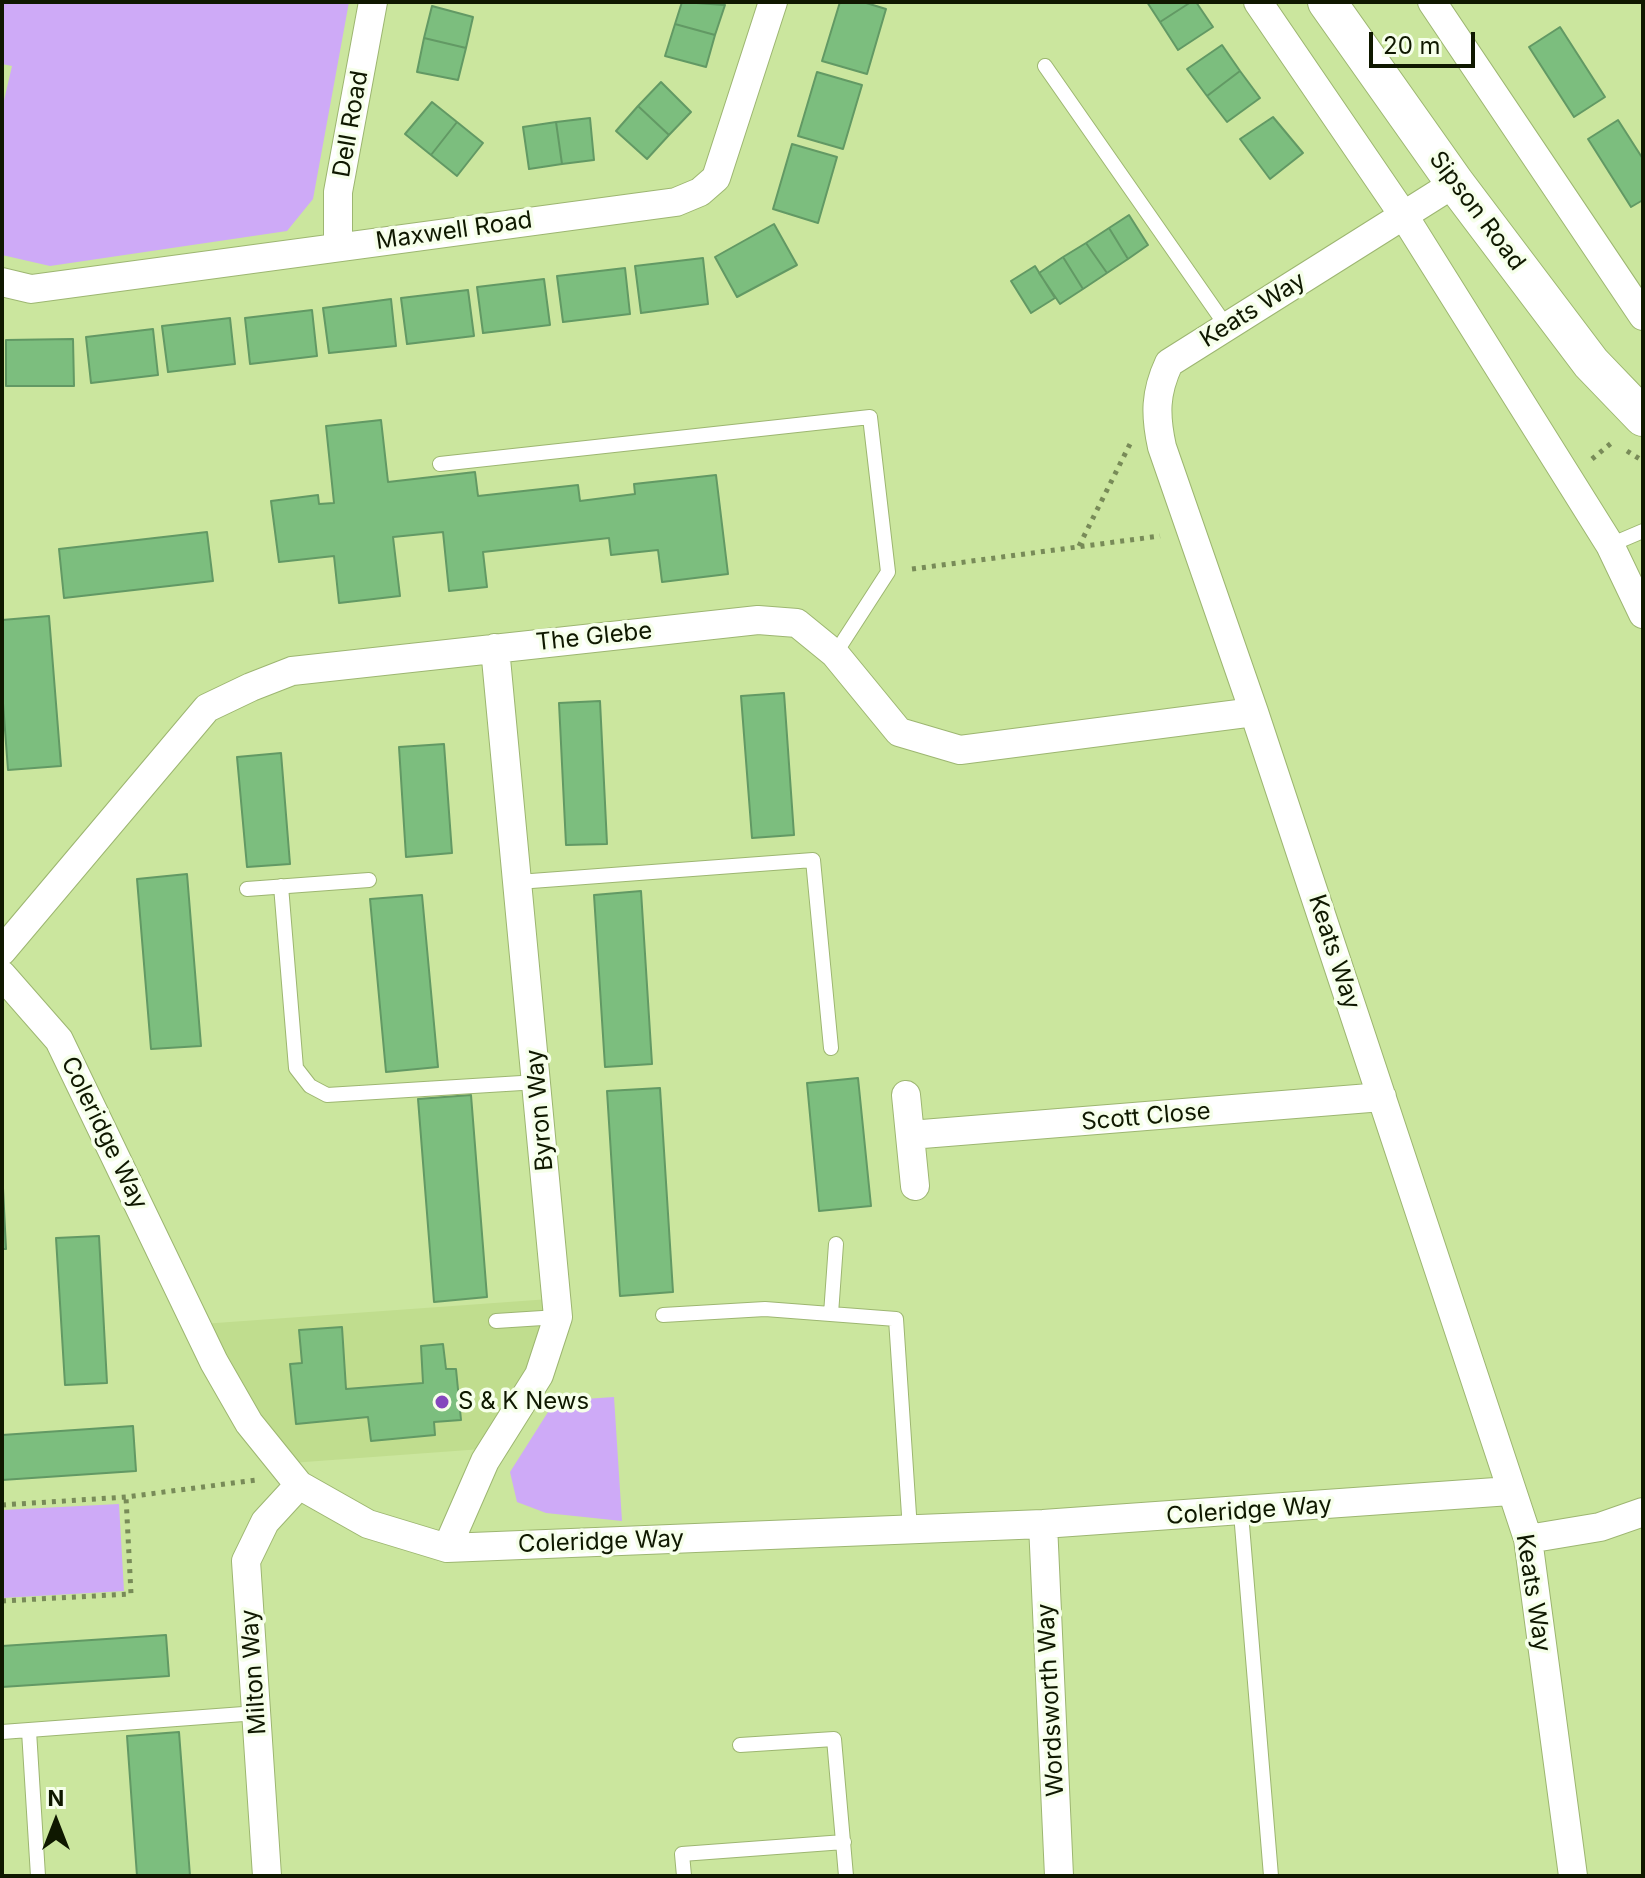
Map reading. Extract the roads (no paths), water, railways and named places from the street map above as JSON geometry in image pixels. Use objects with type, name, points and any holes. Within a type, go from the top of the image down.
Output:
[{"type":"street","name":"Dell Road","points":[[338,247],[338,192],[373,2]]},
{"type":"street","name":"Maxwell Road","points":[[2,282],[31,289],[676,202],[700,192],[716,178],[773,2]]},
{"type":"street","points":[[1258,2],[1404,216],[1610,545],[1643,614]]},
{"type":"street","name":"Sipson Road","points":[[1327,2],[1455,183],[1591,363],[1640,415]]},
{"type":"street","points":[[1432,2],[1643,316]]},
{"type":"street","name":"Keats Way","points":[[1455,183],[1169,363],[1159,384],[1157,422],[1191,532],[1254,712],[1528,1539],[1573,1876]]},
{"type":"street","name":"The Glebe","points":[[2,951],[207,708],[292,671],[758,620],[797,623],[835,654],[899,732],[960,750],[1254,712]]},
{"type":"street","name":"Byron Way","points":[[447,1548],[485,1461],[539,1375],[558,1317],[495,648]]},
{"type":"street","name":"Coleridge Way","points":[[2,975],[59,1040],[214,1362],[249,1423],[295,1481],[368,1524],[447,1548],[1043,1524],[1241,1513],[1510,1491]]},
{"type":"street","points":[[906,1095],[915,1186]]},
{"type":"street","name":"Scott Close","points":[[910,1135],[1382,1097]]},
{"type":"street","name":"Milton Way","points":[[267,1876],[246,1561],[265,1522],[295,1481]]},
{"type":"street","points":[[1528,1539],[1600,1527],[1643,1512]]},
{"type":"street","name":"Wordsworth Way","points":[[1043,1524],[1059,1876]]},
{"type":"lane","points":[[1045,66],[1227,327]]},
{"type":"lane","points":[[440,464],[870,417],[888,572],[835,654]]},
{"type":"lane","points":[[1610,545],[1643,531]]},
{"type":"lane","points":[[518,882],[813,860],[831,1048]]},
{"type":"lane","points":[[247,889],[369,880]]},
{"type":"lane","points":[[281,886],[296,1068],[310,1086],[327,1095],[538,1082]]},
{"type":"lane","points":[[831,1314],[836,1244]]},
{"type":"lane","points":[[663,1315],[765,1309],[896,1319],[910,1530]]},
{"type":"lane","points":[[496,1321],[558,1317]]},
{"type":"lane","points":[[1241,1513],[1271,1876]]},
{"type":"lane","points":[[2,1732],[257,1713]]},
{"type":"lane","points":[[29,1731],[38,1876]]},
{"type":"lane","points":[[740,1745],[834,1739],[846,1876]]},
{"type":"lane","points":[[684,1876],[682,1854],[844,1842]]},
{"type":"place","name":"S & K News","points":[[442,1402]]}]
